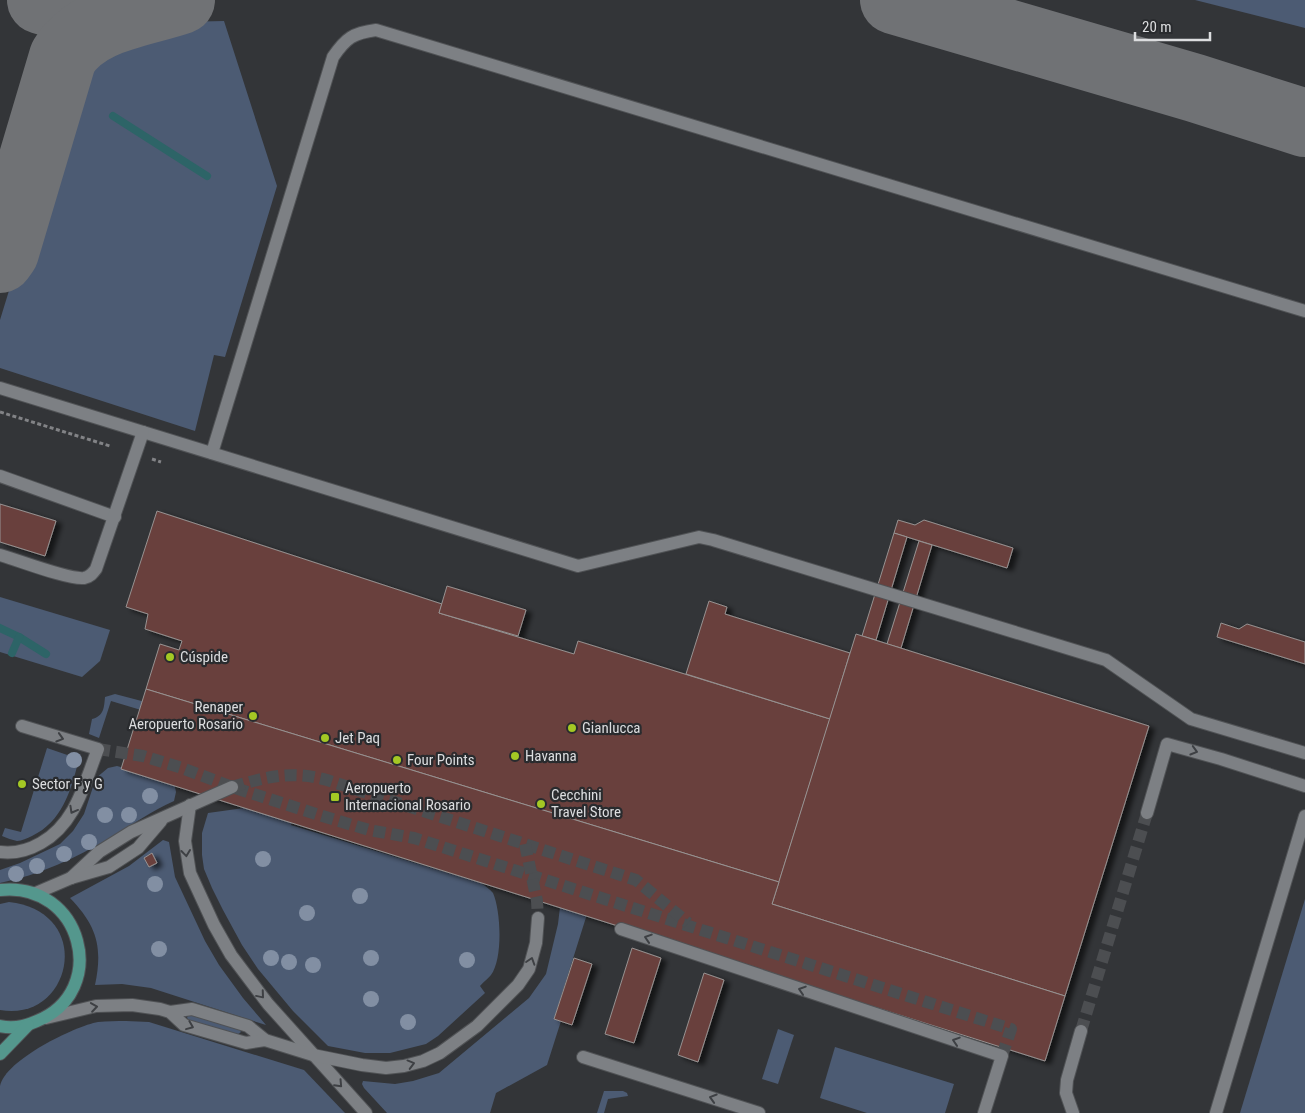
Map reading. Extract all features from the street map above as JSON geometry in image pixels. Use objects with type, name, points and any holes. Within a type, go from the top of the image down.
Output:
[{"type":"main road","points":[[0,890],[14,888],[36,893],[53,902],[66,916],[75,933],[80,952],[78,971],[72,990],[61,1005],[46,1018],[28,1025],[6,1028],[0,1026]]},
{"type":"main road","points":[[0,1054],[28,1025]]},
{"type":"lane","points":[[212,453],[333,57],[343,42],[358,32],[376,30],[1305,311]]},
{"type":"lane","points":[[0,388],[578,566],[699,537],[713,540],[1106,660],[1191,718],[1305,753]]},
{"type":"lane","points":[[0,555],[72,577],[85,578],[92,575],[96,569],[115,517],[143,432]]},
{"type":"lane","points":[[0,476],[115,517]]},
{"type":"lane","points":[[0,852],[12,854],[30,849],[52,837],[68,820],[79,800],[98,749],[22,726]]},
{"type":"lane","points":[[1147,813],[1167,744],[1221,758],[1305,786]]},
{"type":"lane","points":[[71,878],[99,852],[131,832],[232,787]]},
{"type":"lane","points":[[190,805],[185,841],[186,858],[190,873],[206,910],[230,955],[250,983],[366,1113]]},
{"type":"lane","points":[[1216,1113],[1305,816]]},
{"type":"lane","points":[[36,893],[71,878],[109,867],[138,848],[165,818]]},
{"type":"lane","points":[[46,1018],[96,1006],[132,1005],[170,1012],[192,1009],[248,1026],[265,1040],[313,1054],[362,1065],[386,1068],[404,1066],[423,1061],[440,1053],[477,1026],[518,985],[529,969],[536,943],[538,918]]},
{"type":"lane","points":[[621,929],[1002,1056],[984,1113]]},
{"type":"lane","points":[[170,1012],[184,1025],[221,1036],[246,1043],[265,1040]]},
{"type":"lane","points":[[1072,1113],[1066,1093],[1067,1080],[1081,1031]]},
{"type":"lane","points":[[583,1057],[760,1113]]},
{"type":"path","points":[[0,412],[110,446]]},
{"type":"shaded area","points":[[1195,0],[1305,0],[1305,28]]},
{"type":"shaded area","points":[[224,21],[277,186],[225,357],[214,355],[195,431],[0,368],[0,320],[64,111],[78,76],[96,56],[126,38],[180,22]]},
{"type":"shaded area","points":[[0,597],[110,630],[100,661],[82,677],[0,652]]},
{"type":"shaded area","points":[[115,694],[153,704],[151,713],[111,701],[99,738],[89,734],[92,719],[99,716],[103,711],[105,697]]},
{"type":"shaded area","points":[[47,748],[79,759],[73,782],[64,804],[43,830],[32,836],[17,841],[2,836],[5,828],[21,832]]},
{"type":"shaded area","points":[[117,766],[174,782],[176,792],[174,801],[71,859],[43,871],[0,883],[0,870],[20,863],[60,844],[73,831],[84,814],[96,778],[108,768]]},
{"type":"shaded area","points":[[244,808],[294,814],[291,825],[481,883],[493,893],[496,901],[500,935],[495,968],[480,986],[485,993],[438,1036],[426,1044],[390,1053],[365,1053],[328,1046],[293,1011],[258,969],[242,945],[223,910],[204,869],[202,833],[208,813]]},
{"type":"shaded area","points":[[163,840],[169,842],[175,877],[205,941],[219,965],[266,1025],[151,988],[122,984],[95,985],[98,959],[96,938],[86,918],[70,898],[129,866]]},
{"type":"shaded area","points":[[1305,899],[1305,1113],[1240,1113]]},
{"type":"shaded area","points":[[9,902],[37,910],[54,925],[63,944],[64,965],[57,984],[44,1000],[25,1010],[0,1010],[0,904]]},
{"type":"shaded area","points":[[560,907],[588,911],[554,1019],[561,1021],[547,1065],[496,1093],[490,1113],[387,1113],[364,1088],[363,1081],[395,1084],[439,1073],[529,998],[546,974],[558,924]]},
{"type":"shaded area","points":[[190,1014],[239,1029],[241,1032],[237,1035],[188,1020],[187,1017]]},
{"type":"shaded area","points":[[98,1022],[149,1022],[304,1070],[345,1113],[0,1113],[0,1086],[5,1076],[27,1055],[58,1037],[87,1025]]},
{"type":"shaded area","points":[[778,1029],[794,1035],[778,1084],[762,1079]]},
{"type":"shaded area","points":[[835,1047],[954,1084],[945,1113],[867,1113],[820,1098]]},
{"type":"shaded area","points":[[604,1091],[623,1091],[628,1096],[608,1099],[604,1113],[597,1113]]},
{"type":"building","points":[[0,504],[56,521],[45,556],[0,542]]},
{"type":"building","points":[[157,511],[442,604],[439,613],[574,654],[578,641],[830,719],[779,882],[146,689],[160,644],[179,650],[182,641],[145,629],[148,614],[126,607]]},
{"type":"building","points":[[898,520],[915,525],[924,520],[1013,548],[1007,568],[894,533]]},
{"type":"building","points":[[894,533],[907,537],[876,640],[862,636]]},
{"type":"building","points":[[919,541],[932,545],[901,648],[887,644]]},
{"type":"building","points":[[447,586],[526,610],[518,636],[439,613]]},
{"type":"building","points":[[709,601],[727,607],[725,614],[850,653],[830,719],[686,674]]},
{"type":"building","points":[[1221,623],[1239,629],[1247,624],[1305,642],[1305,664],[1217,637]]},
{"type":"building","points":[[856,634],[1149,726],[1065,996],[772,904]]},
{"type":"building","points":[[146,689],[779,882],[772,904],[1065,996],[1045,1061],[121,769]]},
{"type":"building","points":[[152,853],[157,863],[149,867],[144,858]]},
{"type":"building","points":[[632,948],[661,958],[634,1043],[605,1034]]},
{"type":"building","points":[[574,958],[592,964],[572,1025],[554,1019]]},
{"type":"building","points":[[704,973],[724,980],[698,1062],[678,1055]]},
{"type":"waterway","points":[[113,116],[207,176]]},
{"type":"waterway","points":[[0,628],[19,637],[46,654]]},
{"type":"waterway","points":[[12,653],[19,637]]},
{"type":"taxiway","points":[[41,0],[111,20]]},
{"type":"taxiway","points":[[0,259],[5,252],[63,57],[73,44],[100,26],[116,19],[181,0]]},
{"type":"taxiway","points":[[894,0],[1195,88],[1305,123]]},
{"type":"tunnel","points":[[98,749],[143,756],[316,814],[369,830],[414,838],[1011,1029],[1002,1056]]},
{"type":"tunnel","points":[[232,787],[256,780],[290,775],[302,775],[327,780],[636,880],[688,923]]},
{"type":"tunnel","points":[[1081,1031],[1147,813]]},
{"type":"tunnel","points":[[525,844],[537,901],[538,918]]},
{"type":"place","name":"Cúspide","points":[[170,657]]},
{"type":"place","name":"Renaper Aeropuerto Rosario","points":[[253,716]]},
{"type":"place","name":"Gianlucca","points":[[572,728]]},
{"type":"place","name":"Jet Paq","points":[[325,738]]},
{"type":"place","name":"Havanna","points":[[515,756]]},
{"type":"place","name":"Four Points","points":[[397,760]]},
{"type":"place","name":"Sector F y G","points":[[22,784]]},
{"type":"place","name":"Aeropuerto Internacional Rosario","points":[[335,797]]},
{"type":"place","name":"Cecchini Travel Store","points":[[541,804]]}]
